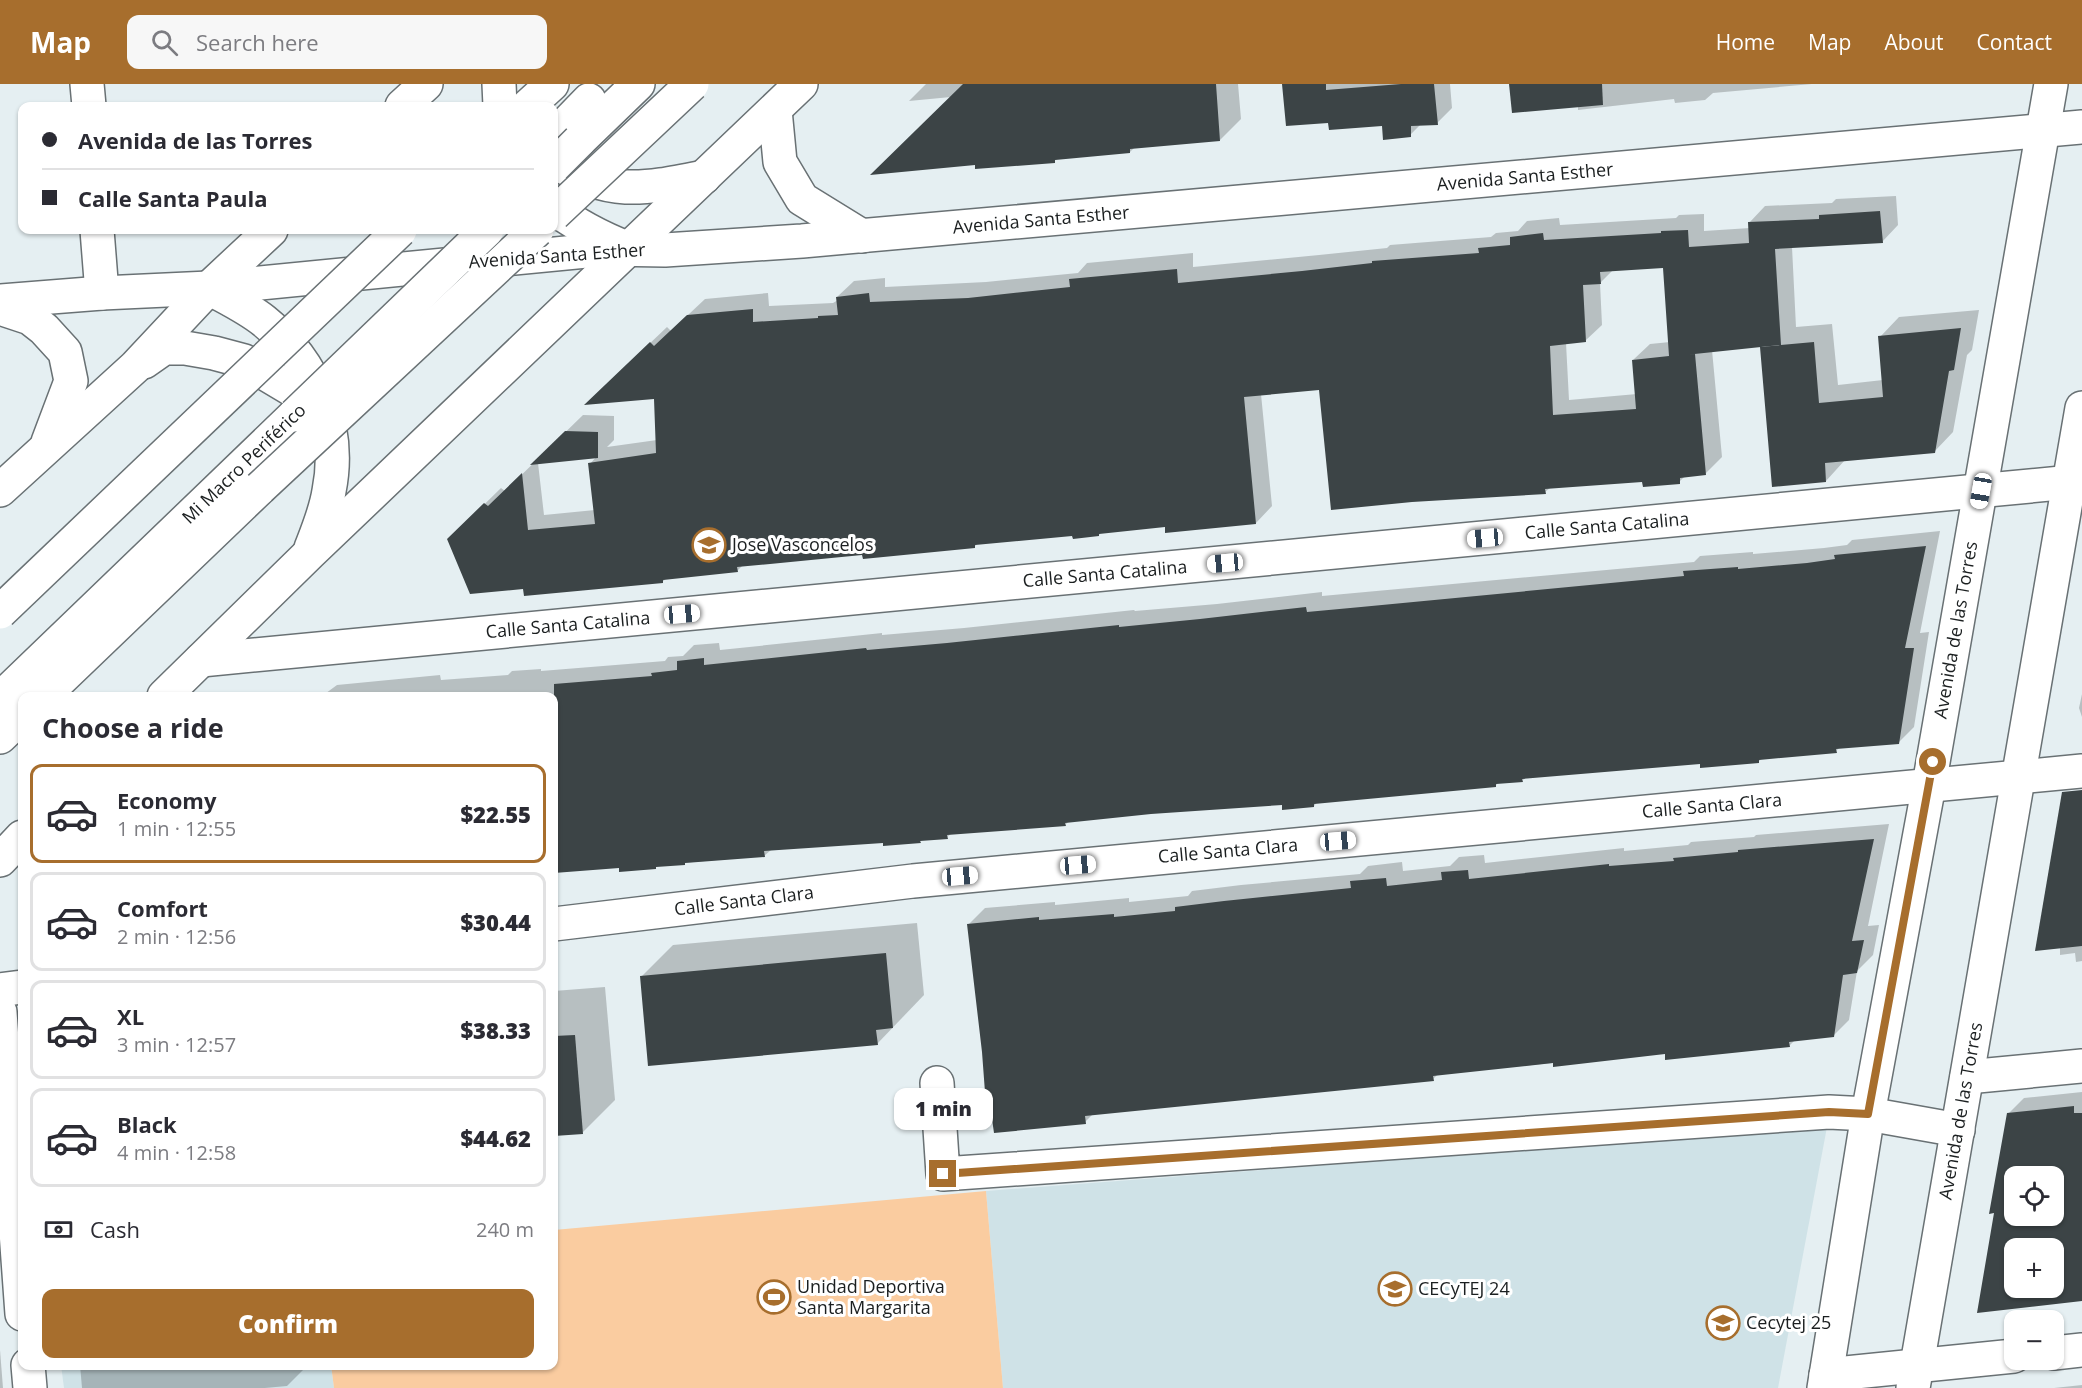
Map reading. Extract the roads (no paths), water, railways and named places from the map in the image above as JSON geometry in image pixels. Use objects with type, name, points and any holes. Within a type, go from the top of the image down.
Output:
[{"type":"main road","points":[[87,84],[88,102]]},
{"type":"main road","points":[[406,102],[426,84]]},
{"type":"main road","points":[[532,102],[552,84]]},
{"type":"main road","points":[[558,155],[566,134],[605,84]]},
{"type":"main road","points":[[566,134],[638,84]]},
{"type":"main road","points":[[558,210],[692,84]]},
{"type":"main road","points":[[168,692],[310,553],[801,84]]},
{"type":"main road","name":"Avenida de las Torres","points":[[1825,1381],[1868,1114],[1929,785],[2051,84]]},
{"type":"main road","points":[[775,110],[780,162],[802,199],[862,236]]},
{"type":"main road","name":"Avenida Santa Esther","points":[[0,301],[209,288],[607,249],[665,250],[862,236],[2082,128]]},
{"type":"main road","points":[[558,164],[575,176],[611,186],[652,187],[704,177]]},
{"type":"main road","points":[[558,211],[573,223],[598,237],[629,249]]},
{"type":"main road","points":[[98,234],[102,293]]},
{"type":"main road","points":[[0,490],[135,368],[209,288],[267,234]]},
{"type":"main road","points":[[0,612],[396,234]]},
{"type":"main road","name":"Mi Macro Periférico","points":[[0,699],[290,406],[454,234]]},
{"type":"main road","name":"Mi Macro Periférico","points":[[0,670],[483,234]]},
{"type":"main road","points":[[47,692],[260,488],[533,234]]},
{"type":"main road","points":[[209,288],[262,319],[283,337],[301,358],[315,382],[325,408],[331,435],[333,463],[329,492],[310,553]]},
{"type":"main road","points":[[0,308],[30,318],[44,329],[65,352],[70,381],[45,449]]},
{"type":"main road","points":[[135,368],[164,348],[214,352],[244,361],[298,393],[332,448]]},
{"type":"main road","name":"Avenida de las Torres","points":[[1915,1377],[2018,777],[2076,482],[2082,408]]},
{"type":"main road","name":"Calle Santa Catalina","points":[[201,660],[2076,482]]},
{"type":"main road","points":[[0,737],[18,720]]},
{"type":"main road","name":"Calle Santa Clara","points":[[558,924],[925,880],[2082,771]]},
{"type":"main road","points":[[0,860],[18,841]]},
{"type":"main road","points":[[0,990],[18,988]]},
{"type":"main road","points":[[0,1012],[9,1265],[18,1299]]},
{"type":"main road","points":[[1967,1077],[2082,1066]]},
{"type":"main road","points":[[937,1083],[943,1174],[1829,1112],[1868,1114],[1958,1130]]},
{"type":"main road","points":[[2064,1352],[2082,1350]]},
{"type":"main road","points":[[1825,1381],[1915,1377],[2004,1358]]},
{"type":"main road","points":[[28,1370],[30,1388]]},
{"type":"place","name":"Jose Vasconcelos","points":[[709,545]]},
{"type":"place","name":"CECyTEJ 24","points":[[1395,1289]]},
{"type":"place","name":"Unidad Deportiva Santa Margarita","points":[[774,1297]]},
{"type":"place","name":"Cecytej 25","points":[[1723,1323]]}]
